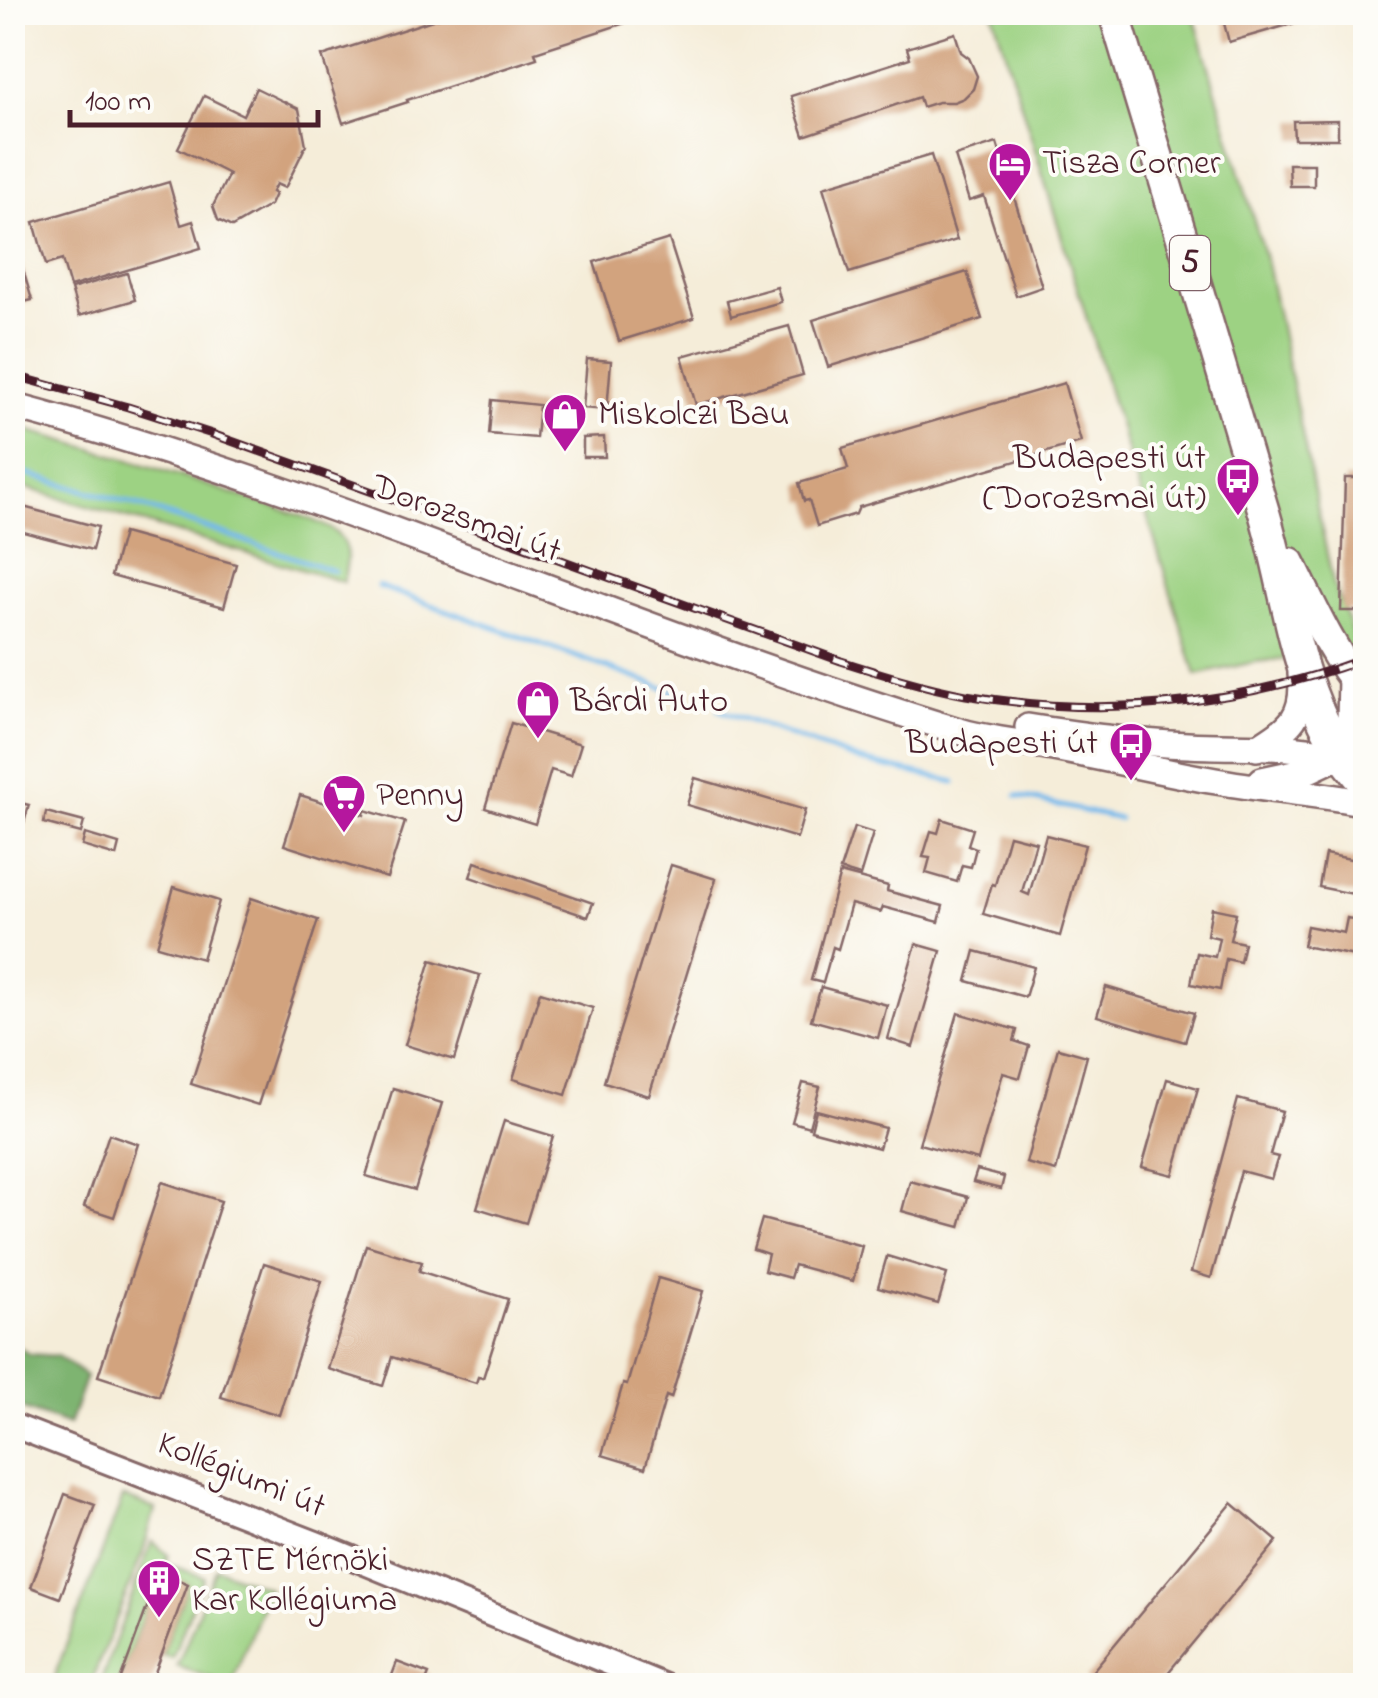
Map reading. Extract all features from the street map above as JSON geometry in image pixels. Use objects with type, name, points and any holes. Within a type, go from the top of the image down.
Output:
[{"type":"main road","name":"5","points":[[1114,12],[1264,514],[1300,660],[1322,718],[1353,759],[1366,784]]},
{"type":"main road","name":"Dorozsmai út","points":[[12,406],[264,484],[717,649],[962,732],[1243,785],[1366,803]]},
{"type":"main road","name":"5","points":[[1264,514],[1335,651],[1358,686]]},
{"type":"main road","points":[[1257,748],[1290,726],[1299,712],[1304,691],[1300,660]]},
{"type":"main road","points":[[1243,785],[1353,759],[1350,722],[1358,686]]},
{"type":"main road","name":"Dorozsmai út","points":[[893,710],[1126,740],[1353,759]]},
{"type":"street","name":"Kollégiumi út","points":[[12,1425],[316,1543],[665,1686]]},
{"type":"green space","points":[[993,13],[1193,13],[1268,268],[1333,583],[1359,651],[1255,662],[1196,675]]},
{"type":"green space","points":[[12,426],[317,522],[335,532],[344,543],[347,562],[343,582],[13,484]]},
{"type":"green space","points":[[13,1343],[29,1354],[57,1356],[86,1376],[69,1425],[13,1405]]},
{"type":"green space","points":[[123,1497],[155,1509],[143,1552],[90,1685],[51,1685]]},
{"type":"green space","points":[[152,1541],[168,1555],[165,1563],[204,1577],[172,1658],[162,1655],[188,1584],[159,1573],[118,1685],[99,1686]]},
{"type":"green space","points":[[216,1568],[269,1588],[231,1685],[177,1666]]},
{"type":"building","points":[[457,12],[656,13],[535,52],[537,58],[343,123],[322,56]]},
{"type":"building","points":[[1221,12],[1326,12],[1326,14],[1229,42]]},
{"type":"building","points":[[955,33],[961,52],[969,58],[977,76],[973,89],[964,98],[922,107],[919,97],[804,136],[791,96],[910,58],[907,48]]},
{"type":"building","points":[[256,88],[299,109],[306,145],[285,188],[276,184],[270,205],[232,227],[218,220],[213,206],[229,174],[178,148],[204,96],[243,115]]},
{"type":"building","points":[[1338,120],[1338,139],[1294,139],[1293,121]]},
{"type":"building","points":[[997,143],[1042,287],[1016,296],[984,196],[969,201],[955,156]]},
{"type":"building","points":[[931,155],[957,240],[849,273],[823,187]]},
{"type":"building","points":[[1289,164],[1314,164],[1314,186],[1290,186]]},
{"type":"building","points":[[169,182],[181,225],[193,221],[201,248],[70,287],[62,260],[46,265],[34,222]]},
{"type":"building","points":[[669,239],[694,318],[619,341],[594,262]]},
{"type":"building","points":[[21,263],[32,300],[12,305],[12,265]]},
{"type":"building","points":[[967,272],[982,319],[828,367],[813,320]]},
{"type":"building","points":[[127,273],[135,300],[79,316],[71,289]]},
{"type":"building","points":[[777,287],[781,302],[731,316],[727,301]]},
{"type":"building","points":[[789,326],[803,375],[696,405],[682,356]]},
{"type":"building","points":[[587,359],[611,361],[607,410],[583,408]]},
{"type":"building","points":[[1064,383],[1081,442],[859,507],[856,514],[817,526],[809,500],[804,501],[799,483],[848,469],[842,448]]},
{"type":"building","points":[[492,400],[539,405],[536,438],[489,434]]},
{"type":"building","points":[[604,437],[605,457],[583,457],[583,438]]},
{"type":"building","points":[[1345,478],[1366,478],[1366,611],[1341,611]]},
{"type":"building","points":[[12,504],[98,527],[92,550],[12,529]]},
{"type":"building","points":[[123,533],[236,564],[224,607],[111,576]]},
{"type":"building","points":[[511,723],[581,744],[571,776],[551,770],[535,824],[485,808]]},
{"type":"building","points":[[695,778],[805,810],[797,838],[687,805]]},
{"type":"building","name":"Penny","points":[[300,795],[364,815],[365,810],[405,822],[387,878],[284,845]]},
{"type":"building","points":[[12,801],[29,805],[22,830],[12,827]]},
{"type":"building","points":[[46,812],[84,822],[81,833],[44,823]]},
{"type":"building","points":[[942,819],[973,829],[968,845],[976,848],[971,867],[962,865],[957,882],[926,873],[930,858],[923,857],[931,831],[938,833]]},
{"type":"building","points":[[854,827],[873,833],[860,876],[840,870]]},
{"type":"building","points":[[85,834],[119,844],[116,856],[82,846]]},
{"type":"building","points":[[1009,835],[1036,842],[1022,892],[1029,895],[1046,835],[1085,845],[1060,936],[983,914]]},
{"type":"building","points":[[1325,854],[1366,862],[1363,896],[1319,887]]},
{"type":"building","points":[[475,862],[593,903],[588,917],[470,877]]},
{"type":"building","points":[[671,865],[716,879],[649,1096],[604,1082]]},
{"type":"building","points":[[840,873],[943,906],[939,922],[883,907],[881,912],[851,904],[823,983],[811,980]]},
{"type":"building","points":[[174,887],[219,901],[202,959],[157,946]]},
{"type":"building","points":[[251,898],[318,920],[258,1105],[191,1084]]},
{"type":"building","points":[[1212,908],[1236,913],[1230,940],[1244,943],[1240,962],[1226,959],[1220,990],[1191,984],[1197,953],[1215,957],[1219,938],[1207,935]]},
{"type":"building","points":[[1347,918],[1366,922],[1360,957],[1303,946],[1307,926],[1344,933]]},
{"type":"building","points":[[916,944],[941,951],[913,1047],[888,1039]]},
{"type":"building","points":[[975,951],[1034,967],[1025,997],[967,981]]},
{"type":"building","points":[[431,960],[480,975],[454,1060],[405,1045]]},
{"type":"building","points":[[821,987],[887,1005],[878,1038],[811,1020]]},
{"type":"building","points":[[1106,987],[1194,1013],[1185,1042],[1097,1016]]},
{"type":"building","points":[[540,992],[593,1008],[566,1095],[513,1079]]},
{"type":"building","points":[[958,1013],[1017,1030],[1014,1041],[1029,1046],[1020,1078],[1003,1073],[978,1160],[919,1144]]},
{"type":"building","points":[[1058,1048],[1087,1056],[1056,1171],[1026,1163]]},
{"type":"building","points":[[1167,1079],[1198,1088],[1173,1175],[1142,1167]]},
{"type":"building","points":[[803,1083],[820,1087],[809,1127],[792,1122]]},
{"type":"building","points":[[393,1088],[442,1103],[415,1190],[366,1176]]},
{"type":"building","points":[[1238,1099],[1282,1111],[1270,1155],[1278,1157],[1271,1179],[1241,1171],[1211,1278],[1191,1272]]},
{"type":"building","points":[[816,1110],[885,1128],[879,1148],[811,1130]]},
{"type":"building","points":[[504,1121],[553,1136],[526,1223],[477,1208]]},
{"type":"building","points":[[109,1134],[138,1144],[114,1217],[84,1207]]},
{"type":"building","points":[[977,1170],[1004,1177],[1001,1189],[973,1182]]},
{"type":"building","points":[[910,1181],[968,1197],[960,1227],[902,1211]]},
{"type":"building","points":[[162,1182],[221,1201],[159,1396],[98,1376]]},
{"type":"building","points":[[762,1219],[862,1246],[853,1281],[794,1265],[790,1278],[764,1271],[768,1254],[753,1249]]},
{"type":"building","points":[[366,1245],[422,1262],[419,1271],[508,1299],[483,1378],[478,1377],[476,1383],[392,1357],[383,1386],[328,1369]]},
{"type":"building","points":[[887,1256],[947,1274],[938,1304],[878,1287]]},
{"type":"building","points":[[264,1263],[322,1281],[279,1415],[221,1397]]},
{"type":"building","points":[[658,1278],[703,1291],[645,1468],[602,1455]]},
{"type":"building","points":[[65,1494],[95,1505],[60,1598],[31,1587]]},
{"type":"building","points":[[1232,1503],[1277,1541],[1157,1686],[1094,1686],[1086,1679]]},
{"type":"building","name":"SZTE Mérnöki Kar Kollégiuma","points":[[160,1572],[188,1584],[150,1686],[118,1686]]},
{"type":"building","points":[[397,1662],[429,1674],[424,1686],[388,1686]]},
{"type":"waterway","points":[[12,470],[140,506],[334,571]]},
{"type":"waterway","points":[[378,586],[675,692]]},
{"type":"waterway","points":[[719,710],[861,761],[955,782]]},
{"type":"waterway","points":[[1017,796],[1119,819]]},
{"type":"railway","points":[[12,375],[212,434],[841,661],[950,692],[1067,706],[1169,704],[1268,687],[1366,658]]},
{"type":"place","name":"Tisza Corner","points":[[1010,202]]},
{"type":"place","name":"Miskolczi Bau","points":[[565,453]]},
{"type":"place","name":"Budapesti út (Dorozsmai út)","points":[[1238,517]]},
{"type":"place","name":"Bárdi Auto","points":[[538,740]]},
{"type":"place","name":"Budapesti út","points":[[1131,782]]},
{"type":"place","name":"Penny","points":[[344,834]]},
{"type":"place","name":"SZTE Mérnöki Kar Kollégiuma","points":[[159,1619]]}]
